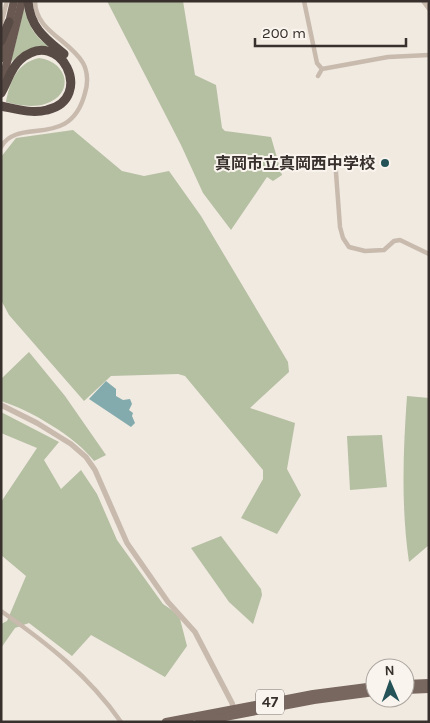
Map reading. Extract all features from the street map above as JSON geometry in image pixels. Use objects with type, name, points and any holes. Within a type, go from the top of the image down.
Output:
[{"type":"highway","points":[[1,41],[5,23],[14,1]]},
{"type":"highway","points":[[1,88],[22,1]]},
{"type":"highway","points":[[5,109],[32,116],[55,113],[62,110],[72,98],[76,84],[70,61],[42,35],[34,24],[28,1]]},
{"type":"highway","points":[[1,58],[5,23]]},
{"type":"highway","points":[[1,93],[14,66],[25,56],[33,52],[41,51],[55,54],[71,75],[69,90],[58,106],[41,112],[5,109]]},
{"type":"main road","points":[[415,684],[429,683]]},
{"type":"main road","name":"47","points":[[199,722],[313,694],[365,687]]},
{"type":"main road","points":[[415,690],[429,689]]},
{"type":"main road","name":"47","points":[[166,722],[365,693]]},
{"type":"street","points":[[5,23],[7,1]]},
{"type":"street","points":[[1,147],[10,137],[18,134],[62,127],[72,118],[82,104],[87,87],[84,65],[73,49],[50,32],[40,20],[35,1]]},
{"type":"street","points":[[304,1],[317,63],[322,69]]},
{"type":"street","points":[[422,1],[429,10]]},
{"type":"street","points":[[318,76],[322,69],[388,57],[429,54]]},
{"type":"street","points":[[335,159],[340,227],[345,242],[349,246],[365,251],[384,250],[394,241],[400,240],[429,254]]},
{"type":"street","points":[[1,405],[44,427],[86,456],[95,470],[127,543],[168,602],[195,632],[234,712]]},
{"type":"street","points":[[1,611],[77,670],[122,722]]},
{"type":"green space","points":[[107,1],[183,1],[195,75],[216,85],[222,128],[225,131],[271,137],[282,175],[273,181],[267,177],[231,230],[203,193],[181,145]]},
{"type":"green space","points":[[24,9],[39,39],[49,46],[29,50],[11,62]]},
{"type":"green space","points":[[39,58],[49,61],[62,72],[64,87],[61,94],[55,100],[35,106],[6,102],[12,80],[16,74],[25,64]]},
{"type":"green space","points":[[73,130],[122,171],[144,176],[169,171],[201,216],[288,362],[289,372],[250,408],[295,423],[287,469],[301,495],[277,534],[241,518],[263,479],[263,470],[185,376],[178,374],[111,376],[84,401],[9,315],[1,300],[1,157],[16,138]]},
{"type":"green space","points":[[29,352],[65,396],[106,455],[94,461],[76,443],[52,425],[1,401],[1,379]]},
{"type":"green space","points":[[407,396],[429,398],[429,545],[409,562],[406,541],[404,479],[404,437]]},
{"type":"green space","points":[[1,412],[59,442],[44,460],[61,489],[81,470],[97,494],[117,540],[163,604],[179,615],[187,646],[165,677],[91,635],[72,656],[29,623],[15,628],[1,648],[1,624],[7,621],[26,576],[1,555],[1,502],[37,448],[1,433]]},
{"type":"green space","points":[[382,435],[387,487],[350,490],[347,436]]},
{"type":"green space","points":[[221,536],[261,589],[262,595],[253,624],[229,602],[191,548]]},
{"type":"water","points":[[106,381],[116,389],[116,396],[123,400],[130,399],[132,404],[129,410],[133,413],[132,416],[135,423],[131,427],[89,399]]},
{"type":"place","name":"真岡市立真岡西中学校","points":[[385,163]]}]
